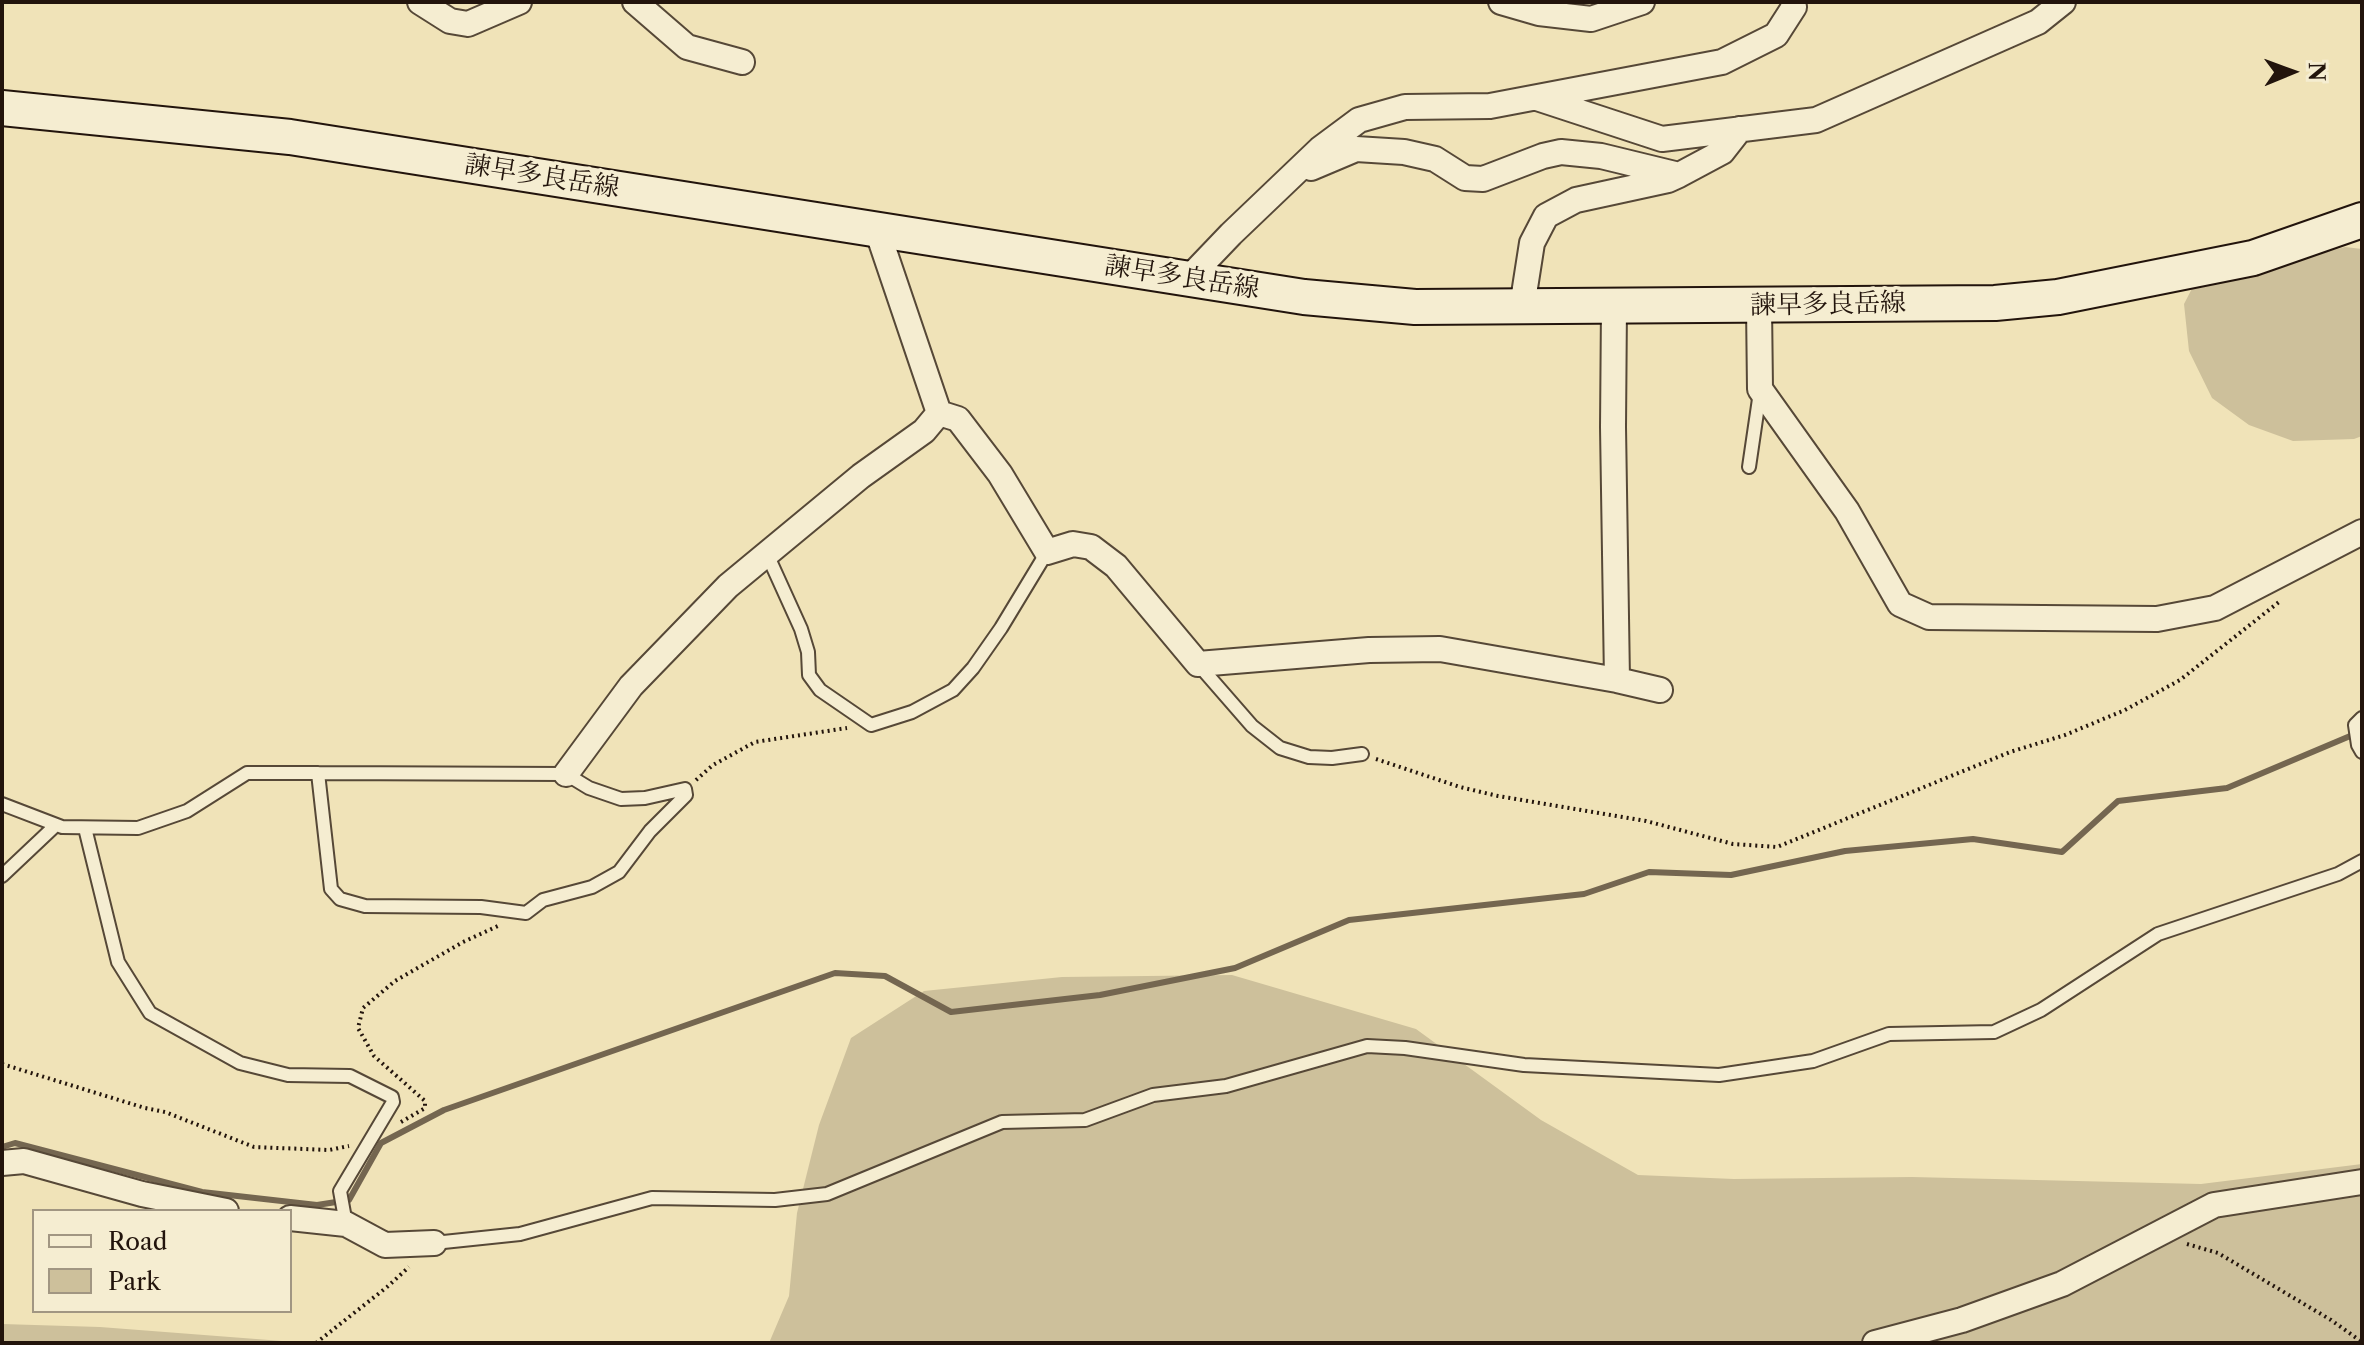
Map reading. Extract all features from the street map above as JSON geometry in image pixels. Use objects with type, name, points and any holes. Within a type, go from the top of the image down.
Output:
[{"type":"main road","name":"諫早多良岳線","points":[[2,108],[290,137],[1304,297],[1415,307],[1995,303],[2058,297],[2253,258],[2362,220]]},
{"type":"street","points":[[420,2],[450,21],[468,24],[519,2]]},
{"type":"street","points":[[635,2],[687,47],[742,62]]},
{"type":"street","points":[[1501,2],[1539,13],[1591,19],[1642,2]]},
{"type":"street","points":[[1188,279],[1320,149],[1359,120],[1405,107],[1490,106],[1722,62],[1776,35],[1794,7],[1793,2]]},
{"type":"street","points":[[1535,97],[1662,139],[1816,120],[2038,22],[2063,2]]},
{"type":"street","points":[[1522,307],[1532,243],[1546,216],[1576,200],[1668,180],[1722,152],[1740,129]]},
{"type":"street","points":[[1289,178],[1356,149],[1404,152],[1435,159],[1465,178],[1483,179],[1561,152],[1601,156],[1679,175]]},
{"type":"street","points":[[877,230],[939,413]]},
{"type":"street","points":[[1614,306],[1617,680]]},
{"type":"street","points":[[1759,306],[1760,389],[1847,511],[1900,604],[1929,617],[2157,619],[2215,608],[2362,532]]},
{"type":"street","points":[[939,413],[958,419],[1000,474],[1047,552],[1073,544],[1091,547],[1116,566],[1198,664],[1369,650],[1440,649],[1660,690]]},
{"type":"street","points":[[566,774],[631,686],[728,586],[861,476],[924,431],[939,413]]},
{"type":"street","points":[[2,1163],[24,1161],[142,1194],[216,1209]]},
{"type":"street","points":[[1875,1343],[1962,1320],[2062,1284],[2214,1205],[2362,1182]]},
{"type":"street","points":[[292,1218],[346,1220],[385,1245],[434,1243]]},
{"type":"lane","points":[[1749,467],[1760,389]]},
{"type":"lane","points":[[767,554],[801,629],[808,652],[809,675],[820,690],[871,725],[912,712],[953,690],[1001,628],[1047,552]]},
{"type":"lane","points":[[1198,664],[1252,726],[1280,748],[1309,757],[1362,754]]},
{"type":"lane","points":[[2359,722],[2360,748]]},
{"type":"lane","points":[[2,804],[62,827],[138,828],[187,811],[247,773],[318,773],[566,774],[589,788],[621,799],[645,798],[685,789],[686,795],[650,831],[619,872],[592,887],[543,900],[526,913],[481,907],[365,906],[340,899],[331,889],[318,773]]},
{"type":"lane","points":[[2,876],[56,825]]},
{"type":"lane","points":[[85,828],[118,962],[150,1013],[240,1063],[288,1075],[350,1076],[392,1097],[393,1102],[340,1191],[346,1220]]},
{"type":"lane","points":[[434,1243],[520,1234],[652,1198],[775,1200],[827,1194],[1002,1122],[1085,1120],[1153,1095],[1226,1086],[1367,1046],[1405,1048],[1524,1065],[1719,1075],[1813,1061],[1889,1034],[1994,1032],[2041,1010],[2158,934],[2338,874],[2362,861]]},
{"type":"path","points":[[1362,754],[1460,787],[1498,796],[1646,821],[1733,844],[1777,847],[2010,752],[2065,735],[2125,710],[2180,680],[2289,593]]},
{"type":"path","points":[[685,789],[713,765],[755,742],[871,725]]},
{"type":"path","points":[[2,1064],[165,1112],[254,1147],[329,1150],[349,1146],[425,1108],[425,1101],[374,1056],[358,1028],[363,1008],[395,981],[463,942]]},
{"type":"path","points":[[2154,1234],[2218,1253],[2331,1320],[2362,1342]]},
{"type":"path","points":[[316,1343],[387,1287]]},
{"type":"green space","points":[[2345,247],[2362,249],[2362,436],[2354,439],[2293,441],[2249,425],[2212,398],[2189,351],[2184,304],[2199,275],[2287,262]]},
{"type":"green space","points":[[1232,975],[1416,1029],[1541,1120],[1638,1175],[1734,1179],[1912,1177],[2201,1184],[2362,1164],[2362,1343],[769,1343],[789,1296],[797,1213],[819,1125],[851,1038],[924,991],[1062,977]]},
{"type":"green space","points":[[2,1324],[100,1327],[308,1343],[2,1343]]},
{"type":"waterway","points":[[2,1147],[15,1143],[202,1192],[317,1205],[349,1200],[381,1143],[444,1110],[835,973],[885,976],[951,1012],[1100,995],[1235,968],[1349,920],[1584,894],[1649,872],[1731,875],[1845,851],[1973,839],[2062,852],[2118,801],[2227,788],[2362,731]]}]
